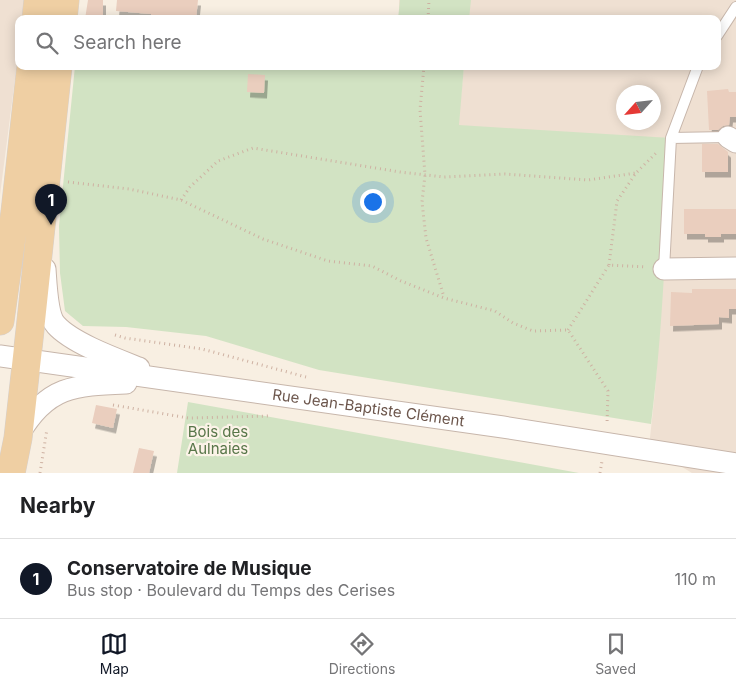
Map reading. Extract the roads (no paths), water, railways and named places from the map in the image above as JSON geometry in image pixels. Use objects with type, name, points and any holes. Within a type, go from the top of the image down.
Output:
[{"type":"main road","points":[[36,15],[38,0]]},
{"type":"main road","points":[[63,15],[65,0]]},
{"type":"main road","points":[[0,321],[11,189],[30,70]]},
{"type":"main road","points":[[12,473],[18,438],[58,70]]},
{"type":"street","points":[[41,222],[46,290],[55,325],[73,338],[111,357],[174,381]]},
{"type":"street","points":[[664,269],[736,268]]},
{"type":"street","name":"Rue Jean-Baptiste Clément","points":[[0,356],[503,427],[736,464]]},
{"type":"street","points":[[18,438],[38,407],[62,391],[102,384],[174,381]]},
{"type":"lane","points":[[721,30],[736,7]]},
{"type":"lane","points":[[664,269],[671,138],[696,70]]},
{"type":"lane","points":[[671,138],[732,139]]},
{"type":"place","name":"Conservatoire de Musique","points":[[51,225]]},
{"type":"park label","name":"Bois des Aulnaies","points":[[218,440]]}]
